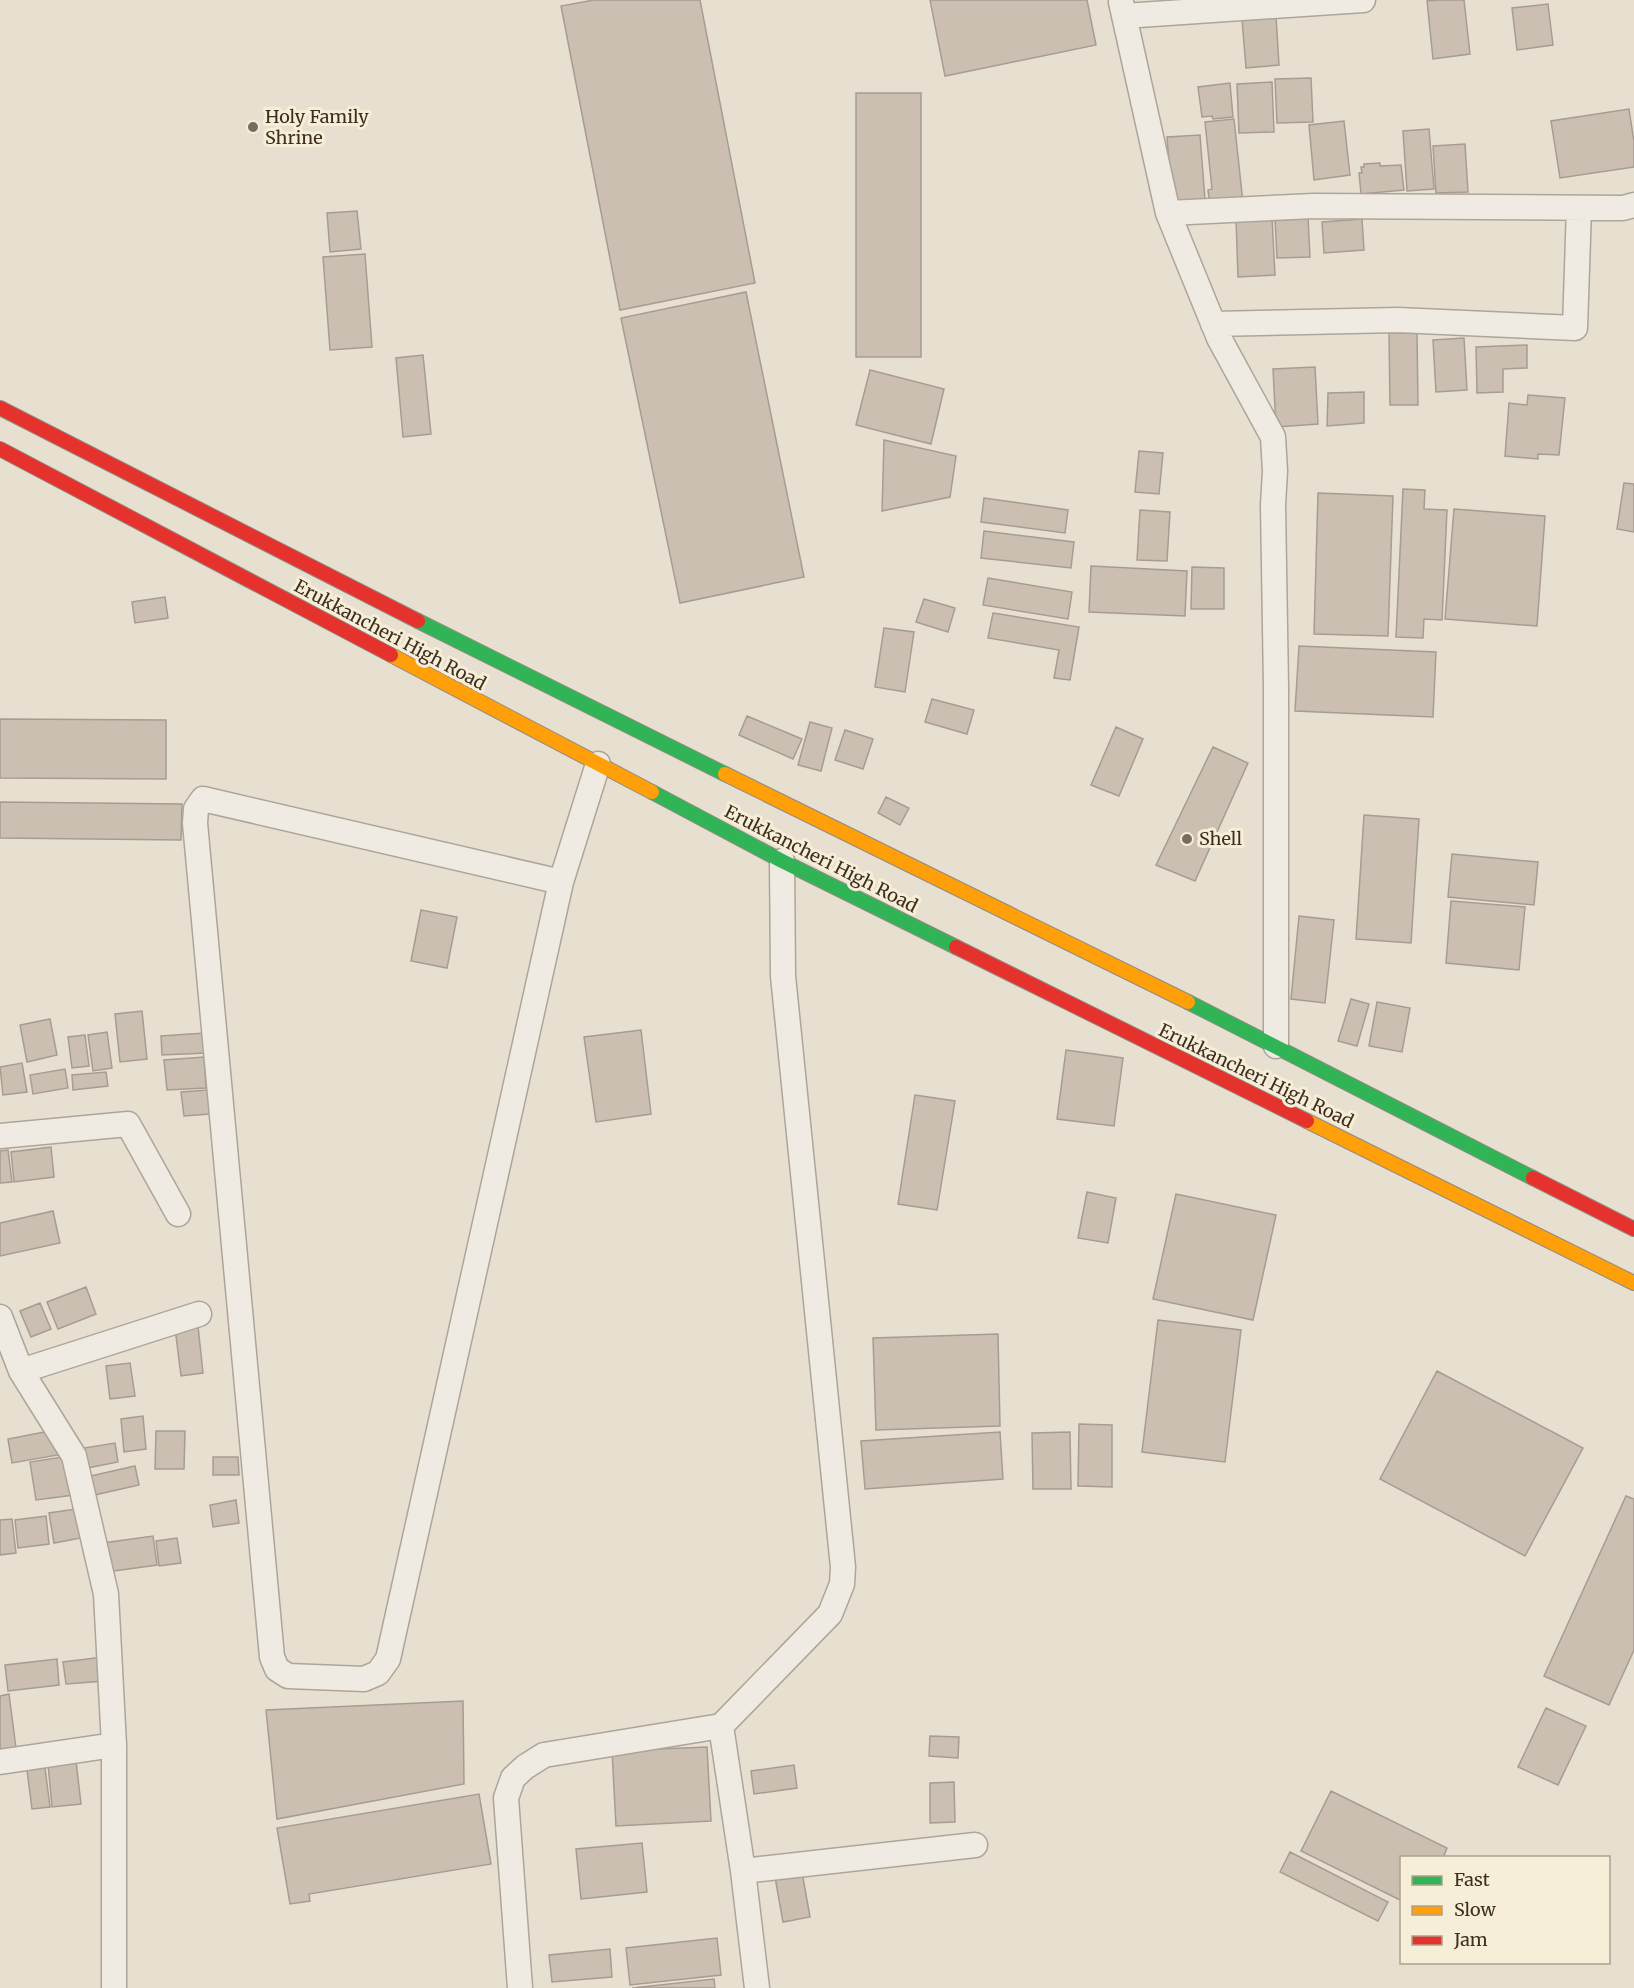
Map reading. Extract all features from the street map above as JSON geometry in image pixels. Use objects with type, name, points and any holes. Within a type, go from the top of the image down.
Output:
[{"type":"main road","points":[[0,408],[494,666],[1276,1046],[1634,1229]]},
{"type":"main road","name":"Erukkancheri High Road","points":[[0,449],[476,694],[598,764],[782,861],[1634,1283]]},
{"type":"street","points":[[1276,1046],[1276,687],[1273,505],[1275,471],[1273,437],[1219,338],[1168,213],[1123,8],[1363,0]]},
{"type":"street","points":[[1168,213],[1314,206],[1623,208],[1634,205]]},
{"type":"street","points":[[1213,324],[1398,320],[1575,328],[1579,208]]},
{"type":"street","points":[[561,882],[203,800],[196,809],[198,859],[272,1657],[277,1669],[288,1676],[364,1679],[378,1673],[388,1659],[561,882],[598,764]]},
{"type":"street","points":[[520,1988],[506,1798],[513,1778],[544,1755],[721,1726],[830,1614],[842,1584],[843,1567],[783,976],[782,861]]},
{"type":"street","points":[[0,1136],[128,1124],[178,1214]]},
{"type":"street","points":[[21,1371],[199,1314]]},
{"type":"street","points":[[0,1317],[21,1371],[74,1456],[106,1594],[114,1745],[114,1988]]},
{"type":"street","points":[[721,1726],[756,1988]]},
{"type":"street","points":[[0,1762],[114,1745]]},
{"type":"street","points":[[742,1870],[975,1845]]},
{"type":"building","points":[[594,0],[700,0],[755,283],[620,310],[561,6]]},
{"type":"building","points":[[930,0],[1087,0],[1096,45],[945,76]]},
{"type":"building","points":[[1464,0],[1470,54],[1433,59],[1427,1]]},
{"type":"building","points":[[1548,4],[1553,45],[1517,50],[1512,8]]},
{"type":"building","points":[[1276,16],[1279,65],[1246,68],[1242,19]]},
{"type":"building","points":[[1311,78],[1313,122],[1277,123],[1275,79]]},
{"type":"building","points":[[1272,82],[1274,132],[1239,133],[1237,84]]},
{"type":"building","points":[[1230,83],[1233,117],[1213,119],[1212,116],[1202,117],[1198,87]]},
{"type":"building","points":[[856,93],[921,93],[921,357],[856,357]]},
{"type":"building","points":[[1629,109],[1634,142],[1634,167],[1560,178],[1551,121]]},
{"type":"building","points":[[1234,119],[1243,203],[1210,207],[1208,190],[1212,189],[1205,122]]},
{"type":"building","points":[[1344,121],[1350,175],[1314,180],[1309,125]]},
{"type":"building","points":[[1429,129],[1434,189],[1407,191],[1403,131]]},
{"type":"building","points":[[1200,135],[1205,200],[1172,202],[1167,137]]},
{"type":"building","points":[[1465,144],[1468,192],[1436,193],[1433,146]]},
{"type":"building","points":[[1380,163],[1380,166],[1401,165],[1404,190],[1361,194],[1359,173],[1362,173],[1361,167],[1364,167],[1364,164]]},
{"type":"building","points":[[357,211],[361,249],[330,252],[327,213]]},
{"type":"building","points":[[1272,217],[1275,275],[1238,277],[1236,219]]},
{"type":"building","points":[[1308,217],[1310,257],[1277,258],[1275,219]]},
{"type":"building","points":[[1362,219],[1364,250],[1324,253],[1322,222]]},
{"type":"building","points":[[365,254],[372,347],[330,350],[323,257]]},
{"type":"building","points":[[746,292],[804,577],[680,603],[621,318]]},
{"type":"building","points":[[1389,333],[1417,333],[1418,405],[1390,405]]},
{"type":"building","points":[[1464,338],[1467,390],[1436,392],[1433,340]]},
{"type":"building","points":[[1527,345],[1527,368],[1503,369],[1503,392],[1477,393],[1476,347]]},
{"type":"building","points":[[423,355],[431,434],[403,437],[396,358]]},
{"type":"building","points":[[1315,367],[1318,424],[1276,427],[1273,369]]},
{"type":"building","points":[[870,370],[944,389],[931,444],[856,425]]},
{"type":"building","points":[[1364,392],[1364,423],[1327,426],[1328,393]]},
{"type":"building","points":[[1528,395],[1565,398],[1559,455],[1538,454],[1538,459],[1505,456],[1509,403],[1527,405]]},
{"type":"building","points":[[884,440],[956,456],[950,497],[882,511]]},
{"type":"building","points":[[1139,451],[1163,453],[1159,494],[1135,492]]},
{"type":"building","points":[[1624,483],[1634,484],[1634,532],[1617,529]]},
{"type":"building","points":[[1403,489],[1425,490],[1424,509],[1447,510],[1442,620],[1424,619],[1423,638],[1396,637]]},
{"type":"building","points":[[1318,493],[1393,496],[1388,636],[1314,634]]},
{"type":"building","points":[[984,498],[1068,510],[1065,533],[981,522]]},
{"type":"building","points":[[1454,509],[1545,516],[1537,626],[1445,619]]},
{"type":"building","points":[[1140,510],[1170,512],[1167,561],[1137,560]]},
{"type":"building","points":[[984,531],[1074,542],[1071,568],[981,558]]},
{"type":"building","points":[[1091,566],[1187,571],[1185,616],[1089,612]]},
{"type":"building","points":[[1192,567],[1224,568],[1224,609],[1191,609]]},
{"type":"building","points":[[988,578],[1072,592],[1068,619],[983,605]]},
{"type":"building","points":[[165,597],[168,618],[135,623],[132,602]]},
{"type":"building","points":[[924,599],[955,608],[948,632],[916,622]]},
{"type":"building","points":[[993,613],[1079,627],[1070,680],[1054,678],[1059,650],[988,638]]},
{"type":"building","points":[[884,628],[914,632],[905,692],[875,687]]},
{"type":"building","points":[[1299,646],[1436,652],[1433,717],[1295,711]]},
{"type":"building","points":[[932,699],[974,710],[967,734],[925,722]]},
{"type":"building","points":[[747,716],[802,739],[793,759],[739,735]]},
{"type":"building","points":[[0,719],[166,720],[166,779],[0,778]]},
{"type":"building","points":[[810,722],[832,728],[821,771],[798,765]]},
{"type":"building","points":[[1116,727],[1143,739],[1119,796],[1091,785]]},
{"type":"building","points":[[845,730],[873,739],[863,769],[835,760]]},
{"type":"building","points":[[1213,747],[1248,763],[1195,881],[1156,865]]},
{"type":"building","points":[[886,797],[909,808],[900,825],[878,813]]},
{"type":"building","points":[[0,802],[182,804],[181,840],[0,838]]},
{"type":"building","points":[[1364,815],[1419,819],[1411,943],[1356,939]]},
{"type":"building","points":[[1452,854],[1538,862],[1534,905],[1448,897]]},
{"type":"building","points":[[1451,901],[1525,907],[1519,970],[1446,963]]},
{"type":"building","points":[[421,910],[457,917],[447,968],[411,961]]},
{"type":"building","points":[[1299,916],[1334,920],[1325,1003],[1291,999]]},
{"type":"building","points":[[1351,999],[1369,1004],[1357,1046],[1338,1041]]},
{"type":"building","points":[[1377,1002],[1410,1008],[1402,1052],[1369,1046]]},
{"type":"building","points":[[142,1011],[147,1059],[120,1062],[115,1014]]},
{"type":"building","points":[[50,1019],[57,1055],[27,1062],[20,1025]]},
{"type":"building","points":[[641,1030],[651,1114],[596,1122],[584,1037]]},
{"type":"building","points":[[107,1032],[112,1068],[93,1071],[88,1035]]},
{"type":"building","points":[[205,1033],[206,1053],[162,1055],[161,1036]]},
{"type":"building","points":[[85,1035],[89,1066],[72,1068],[68,1037]]},
{"type":"building","points":[[1066,1050],[1123,1058],[1114,1126],[1057,1119]]},
{"type":"building","points":[[204,1057],[206,1088],[167,1090],[164,1060]]},
{"type":"building","points":[[22,1063],[27,1092],[3,1095],[0,1067]]},
{"type":"building","points":[[65,1069],[68,1088],[33,1094],[30,1075]]},
{"type":"building","points":[[106,1072],[108,1086],[73,1090],[72,1075]]},
{"type":"building","points":[[208,1090],[210,1114],[184,1116],[181,1092]]},
{"type":"building","points":[[915,1095],[955,1101],[937,1210],[898,1204]]},
{"type":"building","points":[[51,1147],[54,1177],[14,1182],[11,1152]]},
{"type":"building","points":[[8,1150],[12,1182],[0,1183],[0,1151]]},
{"type":"building","points":[[1087,1192],[1116,1198],[1108,1243],[1078,1238]]},
{"type":"building","points":[[1176,1194],[1276,1215],[1253,1320],[1153,1299]]},
{"type":"building","points":[[53,1211],[60,1243],[0,1256],[0,1223]]},
{"type":"building","points":[[86,1287],[96,1314],[58,1329],[47,1302]]},
{"type":"building","points":[[40,1303],[51,1329],[31,1337],[20,1311]]},
{"type":"building","points":[[1158,1320],[1241,1330],[1225,1462],[1142,1452]]},
{"type":"building","points":[[198,1326],[203,1373],[181,1376],[175,1328]]},
{"type":"building","points":[[998,1334],[1000,1426],[876,1430],[873,1338]]},
{"type":"building","points":[[130,1363],[135,1396],[110,1399],[106,1366]]},
{"type":"building","points":[[1437,1371],[1583,1448],[1525,1556],[1380,1479]]},
{"type":"building","points":[[143,1416],[146,1449],[124,1452],[121,1419]]},
{"type":"building","points":[[1079,1424],[1112,1425],[1112,1487],[1078,1486]]},
{"type":"building","points":[[55,1430],[58,1455],[12,1463],[8,1439]]},
{"type":"building","points":[[156,1431],[185,1431],[184,1469],[155,1469]]},
{"type":"building","points":[[1000,1432],[1003,1479],[865,1489],[861,1441]]},
{"type":"building","points":[[1070,1432],[1071,1489],[1033,1489],[1032,1433]]},
{"type":"building","points":[[115,1443],[118,1462],[87,1468],[84,1448]]},
{"type":"building","points":[[68,1456],[74,1495],[36,1500],[30,1462]]},
{"type":"building","points":[[213,1457],[238,1457],[239,1475],[213,1475]]},
{"type":"building","points":[[135,1466],[139,1485],[90,1496],[86,1477]]},
{"type":"building","points":[[1626,1496],[1634,1499],[1634,1650],[1609,1705],[1544,1676]]},
{"type":"building","points":[[236,1500],[239,1523],[213,1527],[210,1505]]},
{"type":"building","points":[[76,1509],[81,1538],[54,1543],[49,1513]]},
{"type":"building","points":[[46,1516],[49,1544],[18,1548],[15,1520]]},
{"type":"building","points":[[12,1519],[16,1553],[0,1555],[0,1520]]},
{"type":"building","points":[[153,1536],[157,1565],[107,1572],[103,1543]]},
{"type":"building","points":[[177,1538],[181,1563],[159,1566],[156,1541]]},
{"type":"building","points":[[103,1657],[105,1681],[66,1684],[63,1662]]},
{"type":"building","points":[[57,1659],[59,1685],[8,1691],[5,1665]]},
{"type":"building","points":[[9,1694],[16,1748],[0,1750],[0,1696]]},
{"type":"building","points":[[463,1701],[464,1784],[277,1819],[266,1710]]},
{"type":"building","points":[[1546,1708],[1586,1726],[1558,1785],[1518,1767]]},
{"type":"building","points":[[930,1736],[959,1737],[958,1758],[929,1756]]},
{"type":"building","points":[[707,1747],[711,1821],[616,1826],[612,1751]]},
{"type":"building","points":[[76,1761],[81,1804],[52,1807],[48,1764]]},
{"type":"building","points":[[794,1765],[797,1788],[754,1794],[751,1771]]},
{"type":"building","points":[[45,1768],[50,1807],[32,1809],[27,1770]]},
{"type":"building","points":[[954,1782],[955,1822],[930,1823],[930,1783]]},
{"type":"building","points":[[1331,1791],[1447,1848],[1444,1856],[1400,1856],[1400,1900],[1301,1851]]},
{"type":"building","points":[[479,1794],[491,1864],[309,1894],[310,1901],[290,1904],[277,1828]]},
{"type":"building","points":[[642,1843],[647,1892],[581,1899],[576,1849]]},
{"type":"building","points":[[1290,1852],[1388,1902],[1378,1921],[1280,1872]]},
{"type":"building","points":[[802,1872],[810,1917],[783,1922],[775,1877]]},
{"type":"building","points":[[717,1938],[721,1975],[630,1985],[626,1948]]},
{"type":"building","points":[[610,1949],[612,1977],[552,1982],[549,1955]]},
{"type":"building","points":[[714,1979],[715,1988],[632,1988]]},
{"type":"traffic: fast","points":[[418,621],[725,774]]},
{"type":"traffic: fast","points":[[652,792],[782,861],[956,947]]},
{"type":"traffic: fast","points":[[1188,1002],[1533,1178]]},
{"type":"traffic: slow","points":[[391,655],[652,792]]},
{"type":"traffic: slow","points":[[725,774],[1188,1002]]},
{"type":"traffic: slow","points":[[1307,1121],[1634,1283]]},
{"type":"traffic: jam","points":[[0,408],[418,621]]},
{"type":"traffic: jam","points":[[0,449],[391,655]]},
{"type":"traffic: jam","points":[[956,947],[1307,1121]]},
{"type":"traffic: jam","points":[[1533,1178],[1634,1229]]},
{"type":"place","name":"Holy Family Shrine","points":[[253,127]]},
{"type":"place","name":"Shell","points":[[1187,839]]}]
